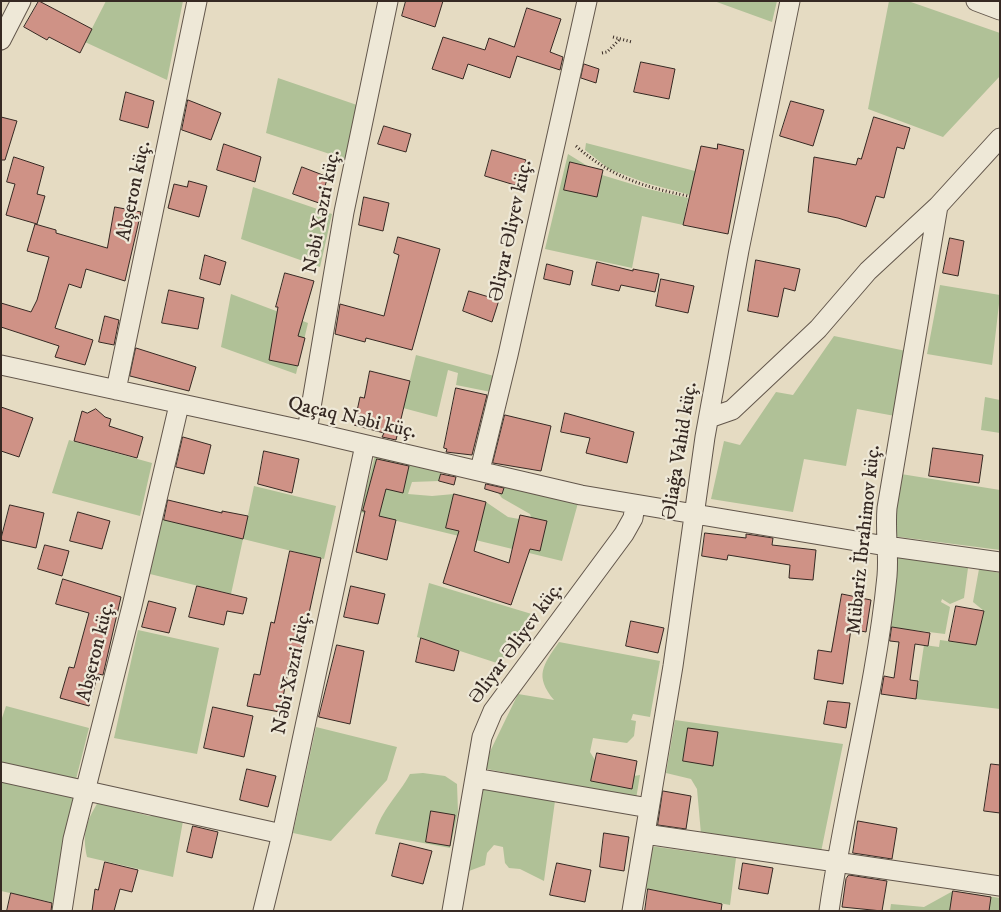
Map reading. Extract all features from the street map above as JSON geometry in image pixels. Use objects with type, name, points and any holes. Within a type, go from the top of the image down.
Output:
[{"type":"street","points":[[1,40],[21,1]]},
{"type":"street","name":"Abşeron küç.","points":[[116,390],[197,1]]},
{"type":"street","name":"Nəbi Xəzri küç.","points":[[307,431],[344,212],[388,1]]},
{"type":"street","name":"Əliyar Əliyev küç.","points":[[480,470],[508,355],[587,1]]},
{"type":"street","name":"Əliağa Vahid küç.","points":[[632,911],[673,666],[693,514],[709,418],[739,250],[790,1]]},
{"type":"street","points":[[976,1],[1000,10]]},
{"type":"street","points":[[709,418],[732,410],[818,329],[868,271],[938,206],[1000,138]]},
{"type":"street","name":"Mübariz İbrahimov küç.","points":[[829,911],[836,863],[862,735],[879,632],[887,576],[888,508],[938,206]]},
{"type":"street","name":"Qaçaq Nəbi küç.","points":[[1,365],[179,405],[307,431],[582,495],[886,546],[1000,562]]},
{"type":"street","name":"Abşeron küç.","points":[[62,911],[73,839],[179,405]]},
{"type":"street","name":"Nəbi Xəzri küç.","points":[[263,911],[282,834],[365,445]]},
{"type":"street","name":"Əliyar Əliyev küç.","points":[[452,911],[482,737],[493,711],[624,534],[633,518],[635,505]]},
{"type":"street","points":[[1,772],[282,834]]},
{"type":"street","points":[[475,778],[649,808]]},
{"type":"street","points":[[645,834],[1000,886]]},
{"type":"path","points":[[614,38],[632,42]]},
{"type":"path","points":[[602,54],[607,52],[620,39]]},
{"type":"path","points":[[576,146],[596,164],[623,178],[688,196]]},
{"type":"green space","points":[[106,1],[183,1],[167,80],[85,42]]},
{"type":"green space","points":[[714,1],[777,1],[772,22]]},
{"type":"green space","points":[[889,1],[908,1],[1000,33],[1000,76],[943,137],[868,109]]},
{"type":"green space","points":[[278,78],[357,105],[345,159],[266,133]]},
{"type":"green space","points":[[586,143],[730,180],[709,200],[646,183],[609,169],[585,150]]},
{"type":"green space","points":[[568,154],[602,175],[648,189],[688,198],[683,225],[642,216],[632,268],[545,249]]},
{"type":"green space","points":[[253,187],[332,214],[320,267],[241,239]]},
{"type":"green space","points":[[940,285],[1000,295],[992,365],[927,354]]},
{"type":"green space","points":[[231,294],[308,323],[296,374],[221,347]]},
{"type":"green space","points":[[834,336],[906,351],[895,416],[857,409],[846,466],[804,459],[793,512],[711,499],[724,441],[740,445],[776,392],[793,395]]},
{"type":"green space","points":[[416,355],[494,376],[491,392],[456,385],[458,373],[448,370],[437,417],[403,408]]},
{"type":"green space","points":[[985,397],[1000,400],[1000,433],[981,430]]},
{"type":"green space","points":[[69,440],[152,463],[140,516],[52,493]]},
{"type":"green space","points":[[375,455],[442,470],[439,481],[412,482],[408,494],[432,496],[454,494],[486,502],[508,517],[519,519],[520,515],[531,517],[530,514],[502,498],[498,493],[502,494],[504,486],[578,503],[562,561],[360,512]]},
{"type":"green space","points":[[901,474],[1000,490],[1000,550],[892,536]]},
{"type":"green space","points":[[254,486],[336,506],[324,559],[243,539]]},
{"type":"green space","points":[[162,519],[243,539],[231,594],[150,574]]},
{"type":"green space","points":[[896,556],[968,568],[964,598],[950,604],[942,599],[941,602],[950,607],[945,634],[889,627]]},
{"type":"green space","points":[[979,569],[1000,573],[1000,709],[916,699],[924,645],[939,647],[940,640],[976,645],[984,611],[973,602]]},
{"type":"green space","points":[[429,583],[535,615],[500,664],[417,637]]},
{"type":"green space","points":[[138,630],[219,648],[197,754],[114,738]]},
{"type":"green space","points":[[559,642],[660,661],[650,717],[633,714],[631,720],[636,721],[634,736],[627,743],[593,738],[590,752],[595,760],[634,776],[640,775],[636,799],[482,768],[518,694],[554,700],[544,684],[543,671],[545,664]]},
{"type":"green space","points":[[6,706],[89,728],[75,783],[1,765],[1,721]]},
{"type":"green space","points":[[675,720],[843,744],[821,852],[701,834],[697,789],[691,779],[666,773]]},
{"type":"green space","points":[[316,727],[397,747],[387,780],[331,841],[293,833]]},
{"type":"green space","points":[[423,773],[445,776],[457,784],[458,812],[450,848],[375,834],[381,818],[410,774]]},
{"type":"green space","points":[[1,782],[73,797],[55,903],[1,891]]},
{"type":"green space","points":[[480,788],[555,801],[544,881],[520,869],[509,868],[505,863],[503,847],[494,845],[487,853],[485,865],[469,871]]},
{"type":"green space","points":[[98,802],[149,816],[169,815],[183,821],[173,877],[87,857],[86,828]]},
{"type":"green space","points":[[650,846],[736,858],[730,905],[644,889]]},
{"type":"green space","points":[[953,891],[1000,898],[1000,911],[890,911],[891,904],[924,907]]},
{"type":"building","points":[[39,1],[92,29],[80,53],[49,37],[47,40],[24,27]]},
{"type":"building","points":[[406,1],[443,1],[435,27],[402,16]]},
{"type":"building","points":[[527,8],[561,19],[550,52],[563,57],[560,70],[517,56],[510,78],[468,64],[463,79],[432,69],[443,37],[485,50],[489,38],[514,47]]},
{"type":"building","points":[[641,62],[675,69],[669,99],[634,92]]},
{"type":"building","points":[[584,64],[599,69],[596,83],[581,78]]},
{"type":"building","points":[[126,92],[154,101],[148,128],[120,120]]},
{"type":"building","points":[[188,100],[221,113],[211,140],[182,130]]},
{"type":"building","points":[[791,101],[824,110],[813,146],[780,136]]},
{"type":"building","points":[[1,117],[17,121],[5,160],[1,160]]},
{"type":"building","points":[[874,117],[910,128],[904,149],[897,147],[884,198],[876,196],[866,227],[838,218],[808,212],[814,157],[856,165],[858,158],[861,159]]},
{"type":"building","points":[[384,126],[411,134],[406,152],[378,144]]},
{"type":"building","points":[[224,144],[261,157],[255,182],[217,170]]},
{"type":"building","points":[[718,144],[744,150],[728,234],[683,225],[701,146],[717,149]]},
{"type":"building","points":[[492,150],[526,160],[518,186],[485,176]]},
{"type":"building","points":[[14,157],[44,167],[37,194],[45,196],[37,224],[6,215],[15,184],[7,182]]},
{"type":"building","points":[[570,162],[603,170],[597,197],[564,190]]},
{"type":"building","points":[[302,167],[328,177],[319,203],[293,194]]},
{"type":"building","points":[[189,181],[207,186],[199,217],[168,208],[174,184],[187,187]]},
{"type":"building","points":[[364,197],[389,203],[383,231],[359,225]]},
{"type":"building","points":[[115,207],[141,212],[125,281],[86,269],[81,288],[69,284],[55,328],[93,340],[85,365],[55,357],[59,346],[1,327],[1,303],[31,312],[37,300],[49,257],[27,251],[35,224],[56,230],[56,233],[107,248]]},
{"type":"building","points":[[398,237],[440,249],[412,350],[366,338],[365,342],[335,334],[340,304],[384,316],[399,255],[394,253]]},
{"type":"building","points":[[950,238],[964,241],[958,276],[943,273]]},
{"type":"building","points":[[205,255],[226,262],[220,285],[200,279]]},
{"type":"building","points":[[756,260],[800,269],[795,291],[784,288],[778,317],[748,311]]},
{"type":"building","points":[[597,262],[633,271],[633,269],[659,274],[655,292],[621,285],[619,291],[592,285]]},
{"type":"building","points":[[547,264],[573,271],[570,285],[544,279]]},
{"type":"building","points":[[285,273],[314,281],[298,336],[305,338],[298,366],[269,360],[278,307],[276,307]]},
{"type":"building","points":[[661,279],[694,286],[688,313],[656,306]]},
{"type":"building","points":[[169,290],[204,298],[198,329],[162,323]]},
{"type":"building","points":[[469,291],[499,300],[492,322],[463,311]]},
{"type":"building","points":[[105,316],[119,320],[114,345],[99,342]]},
{"type":"building","points":[[136,348],[196,367],[189,391],[130,376]]},
{"type":"building","points":[[370,371],[410,381],[396,440],[382,437],[384,433],[354,425],[360,397],[364,398]]},
{"type":"building","points":[[456,388],[487,395],[472,455],[446,452],[447,449],[444,448]]},
{"type":"building","points":[[1,407],[33,418],[19,457],[1,451]]},
{"type":"building","points":[[96,409],[105,417],[111,419],[109,426],[143,437],[137,458],[74,441],[82,411],[87,413]]},
{"type":"building","points":[[565,413],[634,432],[627,463],[586,453],[590,438],[561,432]]},
{"type":"building","points":[[505,415],[551,426],[541,471],[493,463]]},
{"type":"building","points":[[183,437],[211,445],[204,474],[176,467]]},
{"type":"building","points":[[933,448],[983,455],[979,483],[929,476]]},
{"type":"building","points":[[264,451],[299,459],[292,493],[258,484]]},
{"type":"building","points":[[377,459],[409,466],[403,493],[386,489],[379,516],[396,520],[387,560],[356,552],[365,511],[363,511]]},
{"type":"building","points":[[441,474],[456,477],[454,485],[439,481]]},
{"type":"building","points":[[486,484],[504,488],[502,494],[485,489]]},
{"type":"building","points":[[454,494],[486,502],[474,551],[509,563],[520,515],[547,521],[540,551],[530,549],[511,605],[443,583],[459,531],[446,528]]},
{"type":"building","points":[[168,500],[222,513],[222,511],[248,516],[243,539],[164,520]]},
{"type":"building","points":[[10,505],[44,513],[36,548],[1,540]]},
{"type":"building","points":[[78,512],[110,521],[102,549],[70,541]]},
{"type":"building","points":[[705,533],[746,538],[746,534],[773,538],[772,545],[816,550],[813,580],[789,578],[790,565],[728,555],[727,560],[702,556]]},
{"type":"building","points":[[45,545],[69,551],[62,576],[38,569]]},
{"type":"building","points":[[290,551],[321,558],[298,664],[290,662],[280,712],[247,706],[254,674],[260,675],[271,622],[274,623]]},
{"type":"building","points":[[63,579],[121,597],[103,675],[98,674],[89,706],[60,698],[69,667],[74,668],[89,613],[56,604]]},
{"type":"building","points":[[197,586],[247,598],[243,614],[227,611],[224,625],[189,617]]},
{"type":"building","points":[[351,586],[385,594],[378,624],[344,617]]},
{"type":"building","points":[[842,594],[871,600],[866,632],[851,629],[843,684],[814,679],[818,650],[831,652]]},
{"type":"building","points":[[149,601],[176,608],[169,633],[142,627]]},
{"type":"building","points":[[956,606],[984,611],[976,645],[949,641]]},
{"type":"building","points":[[631,621],[664,628],[658,653],[626,646]]},
{"type":"building","points":[[892,627],[930,633],[928,646],[915,644],[910,680],[918,681],[916,699],[881,694],[884,676],[894,678],[899,642],[890,641]]},
{"type":"building","points":[[421,638],[459,651],[454,671],[416,662]]},
{"type":"building","points":[[337,645],[364,651],[350,724],[319,717]]},
{"type":"building","points":[[828,701],[850,703],[846,728],[824,724]]},
{"type":"building","points":[[213,707],[253,716],[244,757],[204,748]]},
{"type":"building","points":[[688,728],[718,732],[713,766],[683,761]]},
{"type":"building","points":[[597,753],[637,761],[632,789],[591,781]]},
{"type":"building","points":[[991,764],[1000,765],[1000,813],[984,811]]},
{"type":"building","points":[[247,769],[276,776],[268,807],[240,800]]},
{"type":"building","points":[[663,791],[691,796],[686,829],[658,825]]},
{"type":"building","points":[[431,811],[455,815],[450,846],[426,842]]},
{"type":"building","points":[[858,821],[897,828],[892,859],[853,853]]},
{"type":"building","points":[[193,826],[218,832],[212,858],[187,852]]},
{"type":"building","points":[[604,833],[629,837],[624,871],[600,867]]},
{"type":"building","points":[[400,843],[432,851],[423,884],[392,876]]},
{"type":"building","points":[[105,862],[138,870],[132,892],[120,889],[114,911],[92,911],[95,889],[98,890]]},
{"type":"building","points":[[557,863],[591,870],[585,902],[550,895]]},
{"type":"building","points":[[743,863],[773,868],[768,894],[739,889]]},
{"type":"building","points":[[849,875],[887,881],[882,911],[842,907],[846,879]]},
{"type":"building","points":[[648,889],[722,904],[721,911],[645,911]]},
{"type":"building","points":[[953,891],[991,897],[989,911],[950,911]]},
{"type":"building","points":[[11,893],[52,903],[51,911],[7,911]]}]
